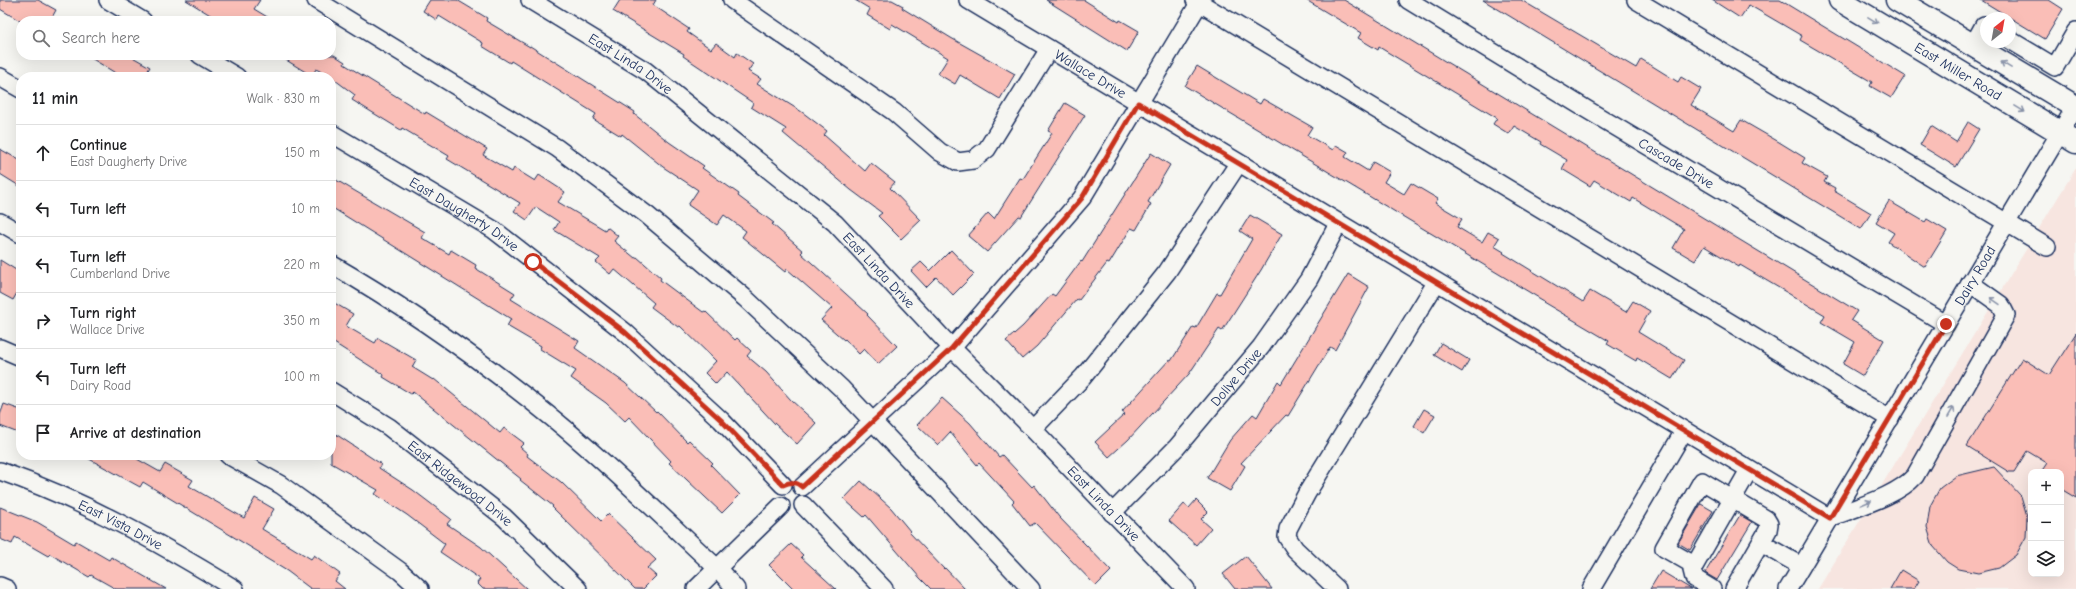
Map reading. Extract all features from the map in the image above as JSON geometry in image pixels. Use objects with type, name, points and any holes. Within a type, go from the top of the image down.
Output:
[{"type":"main road","name":"East Miller Road","points":[[1840,0],[2068,137]]},
{"type":"main road","points":[[1897,0],[2076,106]]},
{"type":"street","points":[[108,0],[135,16]]},
{"type":"street","points":[[316,0],[556,148],[647,215],[745,298],[842,389],[1031,589]]},
{"type":"street","name":"East Linda Drive","points":[[530,0],[646,71],[835,223],[952,348],[1033,429],[1186,589]]},
{"type":"street","points":[[732,0],[894,112],[940,152],[958,162],[973,160],[987,149],[1049,49]]},
{"type":"street","name":"Wallace Drive","points":[[968,0],[1238,164],[1830,518]]},
{"type":"street","name":"Cascade Drive","points":[[1408,0],[1586,109],[1946,324]]},
{"type":"street","points":[[1636,0],[2047,247]]},
{"type":"street","points":[[802,487],[952,348],[1082,198],[1198,1],[1890,419]]},
{"type":"street","points":[[2016,44],[2055,67],[2076,31]]},
{"type":"street","points":[[1972,45],[1980,32]]},
{"type":"street","points":[[208,60],[229,72]]},
{"type":"street","points":[[0,77],[16,86]]},
{"type":"street","name":"Dairy Road","points":[[1788,589],[2006,223],[2068,137],[2076,106]]},
{"type":"street","name":"East Daugherty Drive","points":[[336,136],[494,230],[625,332],[721,420],[783,485]]},
{"type":"street","points":[[1033,429],[1083,377],[1167,272],[1238,164]]},
{"type":"street","points":[[0,222],[16,231]]},
{"type":"street","name":"Dollye Drive","points":[[1112,513],[1177,447],[1261,347],[1309,279],[1338,224]]},
{"type":"street","points":[[336,267],[380,292],[459,345],[545,412],[717,568],[736,589]]},
{"type":"street","points":[[1337,589],[1295,549],[1287,536],[1288,529],[1307,493],[1436,282]]},
{"type":"street","points":[[1830,518],[1892,492],[1907,484],[1915,476],[2006,315],[2001,305],[1970,284]]},
{"type":"street","points":[[0,348],[16,355]]},
{"type":"street","name":"East Ridgewood Drive","points":[[336,394],[389,427],[504,517],[578,589]]},
{"type":"street","points":[[1591,589],[1684,431]]},
{"type":"street","points":[[237,460],[281,485],[400,571],[420,589]]},
{"type":"street","points":[[1712,589],[1694,578],[1692,574],[1694,565],[1749,470]]},
{"type":"street","name":"East Vista Drive","points":[[0,471],[35,483],[115,520],[167,547],[235,589]]},
{"type":"street","points":[[1694,565],[1664,548],[1702,481],[1766,519],[1769,524],[1768,530],[1740,587]]},
{"type":"street","points":[[790,482],[798,484],[802,487],[806,498],[803,505],[794,511],[781,506],[777,496],[778,491],[783,485],[790,482]]},
{"type":"street","points":[[803,505],[884,589]]},
{"type":"street","points":[[696,589],[781,506]]},
{"type":"street","points":[[1761,543],[1802,566]]},
{"type":"street","points":[[0,586],[7,589]]},
{"type":"shaded area","points":[[2076,168],[2076,589],[1818,589]]},
{"type":"building","points":[[0,0],[38,0],[56,10],[53,16],[16,16],[16,19],[0,9]]},
{"type":"building","points":[[186,0],[260,0],[254,9],[266,16],[212,16]]},
{"type":"building","points":[[430,0],[457,0],[487,18],[486,21],[530,46],[635,112],[634,114],[669,142],[704,166],[702,168],[739,194],[738,196],[774,223],[772,224],[803,251],[801,253],[868,314],[867,315],[897,346],[878,364],[864,349],[859,354],[845,339],[844,340],[821,320],[832,308],[787,269],[785,272],[742,237],[746,231],[724,215],[717,225],[688,205],[698,190],[663,167],[622,134],[621,136],[593,119],[596,114],[511,61],[510,63],[482,46],[483,43],[439,16],[437,20],[423,11]]},
{"type":"building","points":[[620,0],[656,0],[653,5],[689,29],[687,32],[711,49],[716,43],[735,57],[737,53],[753,64],[748,71],[761,79],[757,84],[802,112],[827,131],[824,135],[865,171],[871,163],[895,182],[890,188],[921,220],[901,239],[878,216],[882,213],[851,190],[783,133],[786,129],[751,107],[753,103],[683,56],[684,54],[613,11]]},
{"type":"building","points":[[855,0],[892,0],[903,6],[902,8],[951,38],[1015,74],[1000,99],[960,75],[955,84],[938,74],[948,58],[892,24],[890,29],[867,15],[870,9]]},
{"type":"building","points":[[1046,0],[1084,0],[1119,22],[1120,20],[1139,31],[1127,51]]},
{"type":"building","points":[[1306,0],[1344,0],[1857,311],[1851,320],[1884,340],[1863,376],[1843,364],[1855,342],[1821,322],[1825,315],[1740,265],[1739,267],[1704,246],[1695,261],[1673,248],[1684,229],[1633,198],[1631,202],[1594,180],[1590,186],[1562,169],[1567,160],[1540,144],[1541,142],[1514,126],[1509,134],[1493,124],[1497,118],[1379,47],[1378,50],[1358,38],[1361,33]]},
{"type":"building","points":[[1483,0],[1521,0],[1636,68],[1641,59],[1678,82],[1681,77],[1701,89],[1691,105],[1734,131],[1741,120],[1779,142],[1805,158],[1802,163],[1827,177],[1824,182],[1835,188],[1834,191],[1871,213],[1861,229]]},
{"type":"building","points":[[1712,0],[1780,0],[1905,76],[1891,98],[1870,86],[1872,82],[1800,40],[1802,36],[1749,5],[1740,18]]},
{"type":"building","points":[[1981,0],[2049,0],[2063,9],[2045,39],[2016,21],[2016,12],[2001,12]]},
{"type":"building","points":[[336,56],[345,62],[344,64],[425,114],[426,112],[487,149],[483,155],[512,172],[514,168],[535,181],[539,175],[565,192],[558,202],[605,230],[607,227],[618,236],[614,241],[635,258],[637,257],[661,278],[660,280],[703,312],[705,311],[735,340],[737,338],[751,351],[747,356],[766,372],[791,400],[816,423],[797,444],[775,424],[727,372],[716,384],[705,373],[716,361],[680,326],[678,327],[651,307],[654,303],[614,269],[610,274],[596,262],[600,258],[554,230],[559,222],[536,207],[527,220],[514,211],[520,203],[447,159],[449,156],[402,128],[401,130],[352,100],[355,95],[336,81],[336,72],[322,72],[316,69],[314,72],[306,72],[286,60],[336,60]]},
{"type":"building","points":[[94,60],[138,60],[150,67],[147,72],[114,72]]},
{"type":"building","points":[[1197,66],[1260,104],[1263,99],[1312,127],[1307,135],[1333,150],[1336,145],[1348,152],[1345,157],[1368,171],[1373,162],[1390,172],[1384,182],[1404,194],[1411,183],[1438,199],[1435,203],[1462,219],[1457,227],[1482,242],[1488,232],[1499,238],[1494,246],[1504,252],[1503,253],[1583,302],[1590,291],[1626,312],[1633,301],[1650,311],[1638,332],[1684,360],[1672,379],[1637,358],[1636,361],[1607,344],[1609,341],[1543,302],[1544,301],[1185,86]]},
{"type":"building","points":[[1065,103],[1085,115],[1021,217],[1019,216],[987,252],[968,236],[988,213],[994,219],[1020,178],[1023,179],[1052,133],[1048,131]]},
{"type":"building","points":[[1968,122],[1979,129],[1956,167],[1920,145],[1931,126],[1956,142]]},
{"type":"building","points":[[0,149],[16,158],[16,184],[0,174]]},
{"type":"building","points":[[1151,153],[1170,165],[1148,202],[1151,204],[1136,230],[1131,228],[1109,264],[1107,263],[1079,300],[1077,299],[1037,346],[1022,359],[1006,341],[1023,326],[1052,294],[1055,296],[1081,261],[1082,262]]},
{"type":"building","points":[[336,180],[425,232],[422,238],[449,254],[451,250],[476,265],[475,268],[515,293],[511,299],[579,341],[575,348],[625,383],[656,412],[657,411],[687,442],[689,440],[713,463],[711,465],[740,495],[722,513],[669,463],[671,461],[629,417],[625,421],[606,403],[571,378],[576,371],[540,349],[541,346],[507,326],[511,319],[336,210]]},
{"type":"building","points":[[1889,201],[1925,222],[1927,219],[1947,231],[1925,267],[1888,242],[1894,233],[1876,222]]},
{"type":"building","points":[[1250,215],[1282,234],[1222,331],[1219,329],[1189,374],[1128,440],[1109,457],[1095,442],[1125,414],[1122,412],[1169,360],[1171,361],[1193,327],[1196,328],[1217,293],[1220,294],[1252,239],[1240,231]]},
{"type":"building","points":[[951,250],[974,274],[953,295],[936,277],[926,287],[911,271],[921,262],[930,271]]},
{"type":"building","points":[[0,260],[16,270],[16,295],[13,300],[0,293]]},
{"type":"building","points":[[1348,274],[1369,287],[1335,350],[1330,347],[1288,416],[1286,415],[1241,463],[1245,466],[1230,491],[1207,478],[1230,440],[1253,414],[1257,417],[1278,381],[1281,384]]},
{"type":"building","points":[[336,304],[353,314],[346,326],[375,343],[378,338],[416,360],[412,367],[433,380],[434,379],[500,433],[504,428],[524,443],[520,447],[528,454],[527,456],[561,482],[601,521],[608,514],[656,560],[647,568],[656,576],[643,589],[635,589],[552,507],[553,506],[413,392],[411,394],[383,377],[384,375],[336,344]]},
{"type":"building","points":[[2076,333],[2076,498],[2064,491],[2064,469],[2043,469],[2047,463],[2027,451],[2014,472],[2009,472],[1967,446],[2022,358],[2049,375]]},
{"type":"building","points":[[1441,343],[1469,360],[1462,372],[1434,355]]},
{"type":"building","points":[[942,398],[970,423],[999,457],[1002,455],[1032,487],[1034,485],[1059,517],[1111,571],[1096,586],[1035,523],[1030,526],[1012,503],[1014,501],[979,463],[977,465],[950,432],[938,445],[917,425]]},
{"type":"building","points":[[4,404],[16,408],[16,432],[0,426],[0,415]]},
{"type":"building","points":[[1424,409],[1435,415],[1424,433],[1414,426]]},
{"type":"building","points":[[336,434],[381,464],[379,468],[413,490],[451,519],[447,524],[481,547],[527,589],[483,589],[477,583],[480,579],[440,552],[445,544],[407,515],[375,494],[378,490],[331,463],[331,460],[336,460]]},
{"type":"building","points":[[91,460],[139,460],[160,472],[165,464],[193,480],[189,486],[244,518],[255,498],[274,509],[262,529],[311,559],[314,555],[340,574],[335,581],[345,589],[311,589],[287,571],[259,554],[260,553],[143,482],[140,487]]},
{"type":"building","points":[[1994,467],[2021,496],[2027,516],[2026,537],[2016,555],[1999,568],[1978,573],[1958,569],[1947,562],[1933,546],[1927,527],[1930,506],[1940,488],[1956,476]]},
{"type":"building","points":[[861,481],[891,508],[910,531],[909,532],[965,589],[931,589],[920,578],[866,515],[864,517],[844,499]]},
{"type":"building","points":[[1196,500],[1208,512],[1201,519],[1211,528],[1196,545],[1169,521],[1184,504],[1189,508]]},
{"type":"building","points":[[1701,504],[1713,511],[1690,550],[1678,543]]},
{"type":"building","points":[[0,507],[37,522],[74,544],[76,541],[109,560],[111,557],[166,589],[116,589],[91,575],[89,577],[50,554],[48,556],[15,537],[12,544],[0,539]]},
{"type":"building","points":[[1740,515],[1752,522],[1717,580],[1705,573]]},
{"type":"building","points":[[791,544],[803,555],[801,557],[836,589],[793,589],[769,565]]},
{"type":"building","points":[[1246,556],[1272,589],[1235,589],[1223,574]]},
{"type":"building","points":[[1901,570],[1919,581],[1914,589],[1890,589]]},
{"type":"building","points":[[1661,571],[1691,589],[1650,589]]},
{"type":"route","points":[[533,262],[625,332],[721,420],[783,485],[794,482],[802,487],[952,348],[1082,198],[1138,103],[1830,518],[1946,324]]}]
